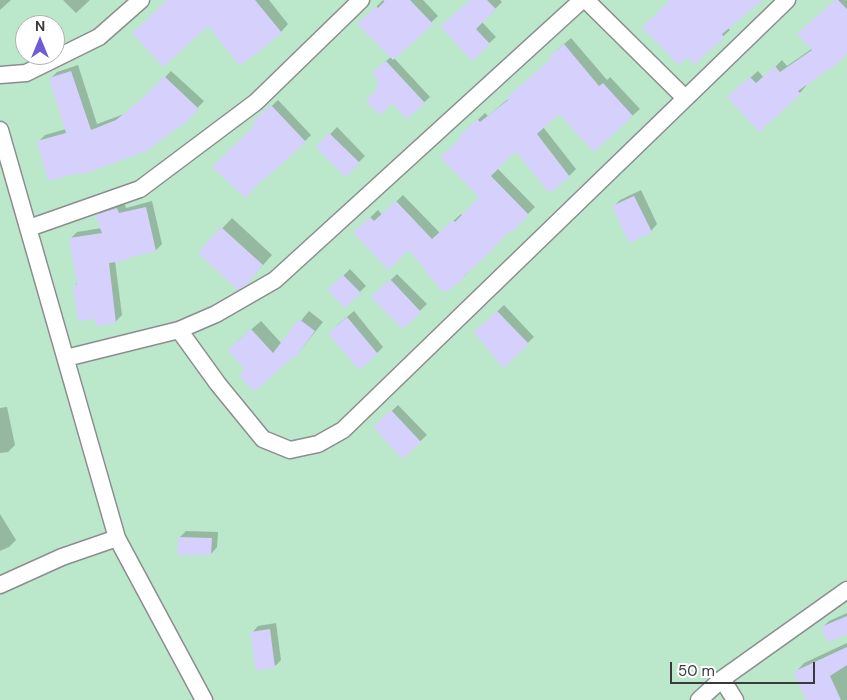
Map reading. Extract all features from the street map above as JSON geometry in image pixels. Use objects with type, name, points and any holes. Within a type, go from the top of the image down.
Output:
[{"type":"street","points":[[0,75],[26,73],[99,37],[140,0]]},
{"type":"street","points":[[29,228],[140,189],[256,102],[361,0]]},
{"type":"street","points":[[66,358],[179,330],[216,314],[275,280],[582,0]]},
{"type":"street","points":[[586,0],[686,98]]},
{"type":"street","points":[[179,330],[218,384],[264,439],[290,450],[318,444],[342,430],[787,0]]},
{"type":"street","points":[[0,130],[117,538],[204,700]]},
{"type":"street","points":[[0,585],[62,557],[117,538]]},
{"type":"street","points":[[699,700],[722,678],[847,590]]},
{"type":"street","points":[[722,678],[735,700]]},
{"type":"green space","points":[[0,0],[847,0],[847,700],[0,700]]},
{"type":"building","points":[[167,0],[255,0],[282,33],[240,66],[208,26],[163,67],[132,33]]},
{"type":"building","points":[[386,0],[410,0],[433,24],[393,60],[357,24],[376,6],[378,8]]},
{"type":"building","points":[[470,0],[487,0],[496,9],[476,29],[490,44],[472,61],[440,26]]},
{"type":"building","points":[[670,0],[763,0],[722,34],[724,38],[694,65],[688,57],[679,65],[642,28]]},
{"type":"building","points":[[835,0],[838,0],[847,9],[847,54],[831,69],[798,91],[801,94],[759,132],[727,97],[750,77],[756,83],[775,66],[780,72],[812,50],[797,34]]},
{"type":"building","points":[[564,44],[599,86],[603,83],[633,116],[594,152],[559,114],[537,134],[570,177],[549,193],[516,151],[491,176],[529,215],[511,233],[509,231],[465,277],[448,291],[442,291],[409,250],[388,270],[353,232],[370,217],[374,221],[396,201],[432,239],[453,220],[455,222],[479,197],[440,157],[461,138],[459,136],[477,119],[480,122],[508,100],[506,98],[551,59],[549,57]]},
{"type":"building","points":[[386,61],[425,103],[407,119],[392,103],[381,115],[366,101],[378,87],[376,85],[379,82],[372,72]]},
{"type":"building","points":[[71,71],[91,130],[116,120],[144,97],[164,76],[199,109],[181,127],[147,151],[80,175],[79,173],[48,181],[37,141],[66,133],[49,78]]},
{"type":"building","points":[[271,105],[306,142],[265,177],[245,198],[212,167],[255,125],[252,122]]},
{"type":"building","points":[[329,133],[360,163],[346,177],[316,147]]},
{"type":"building","points":[[634,196],[652,232],[629,243],[612,206]]},
{"type":"building","points":[[146,207],[156,251],[128,258],[128,260],[109,263],[116,323],[96,326],[95,319],[78,321],[73,285],[77,285],[69,238],[102,233],[95,215],[117,208],[119,213]]},
{"type":"building","points":[[221,227],[263,265],[245,286],[238,290],[198,253]]},
{"type":"building","points":[[343,275],[361,293],[345,308],[327,290]]},
{"type":"building","points":[[390,279],[421,312],[403,329],[371,297]]},
{"type":"building","points":[[497,311],[529,344],[503,368],[474,332]]},
{"type":"building","points":[[347,317],[378,354],[359,370],[328,333]]},
{"type":"building","points":[[299,319],[315,331],[294,359],[292,358],[254,392],[239,375],[245,370],[228,350],[251,329],[273,353]]},
{"type":"building","points":[[391,410],[421,442],[403,459],[373,427]]},
{"type":"building","points":[[178,537],[212,538],[211,555],[177,555]]},
{"type":"building","points":[[847,616],[847,634],[828,642],[821,627]]},
{"type":"building","points":[[270,629],[275,668],[256,670],[250,632]]},
{"type":"building","points":[[847,647],[847,665],[830,676],[841,700],[806,700],[793,672]]}]
